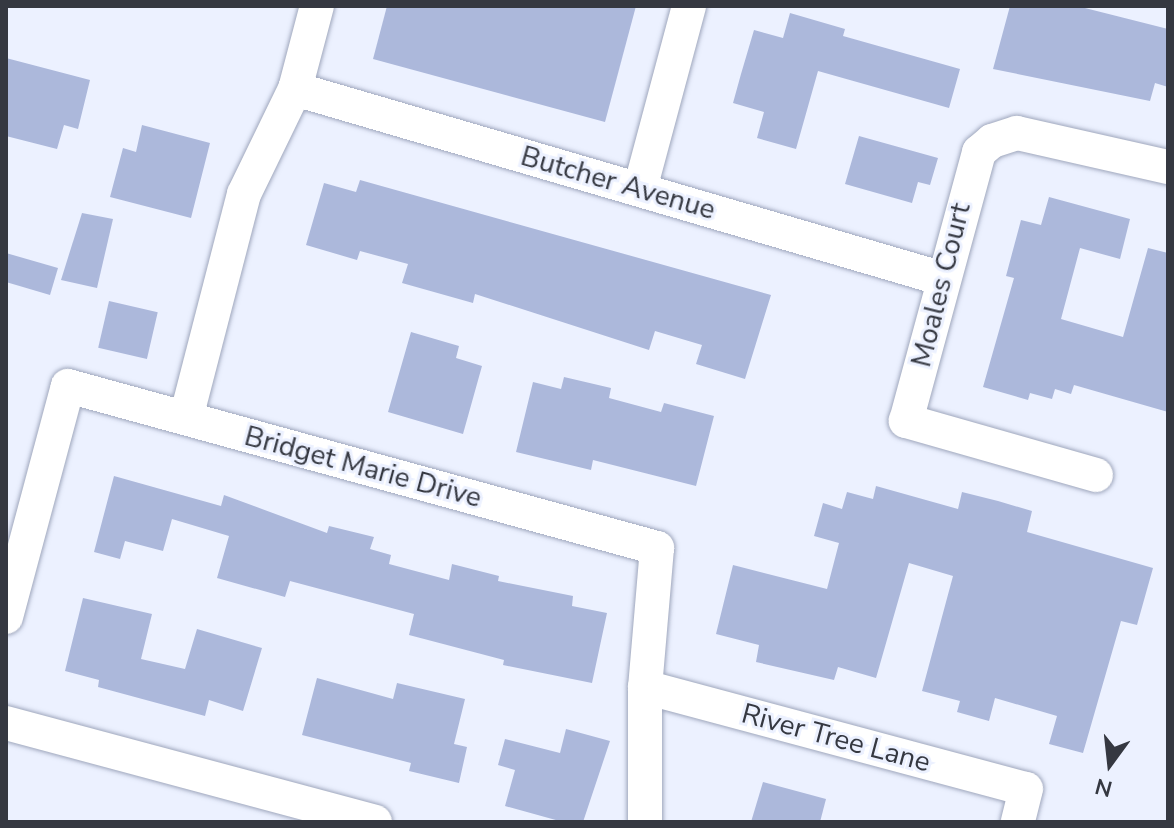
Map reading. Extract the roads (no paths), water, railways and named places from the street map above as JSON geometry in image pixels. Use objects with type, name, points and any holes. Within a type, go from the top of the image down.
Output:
[{"type":"street","points":[[186,418],[244,194],[295,89],[317,6]]},
{"type":"street","points":[[640,189],[689,6]]},
{"type":"street","name":"Butcher Avenue","points":[[295,89],[940,278]]},
{"type":"street","name":"Moales Court","points":[[1096,475],[906,421],[940,278],[979,152],[992,141],[1017,133],[1168,167]]},
{"type":"street","name":"Bridget Marie Drive","points":[[6,617],[68,386],[657,548],[645,687]]},
{"type":"street","points":[[645,687],[645,822]]},
{"type":"street","name":"River Tree Lane","points":[[645,687],[1026,789],[1018,822]]},
{"type":"street","points":[[6,723],[311,814],[375,822]]}]
